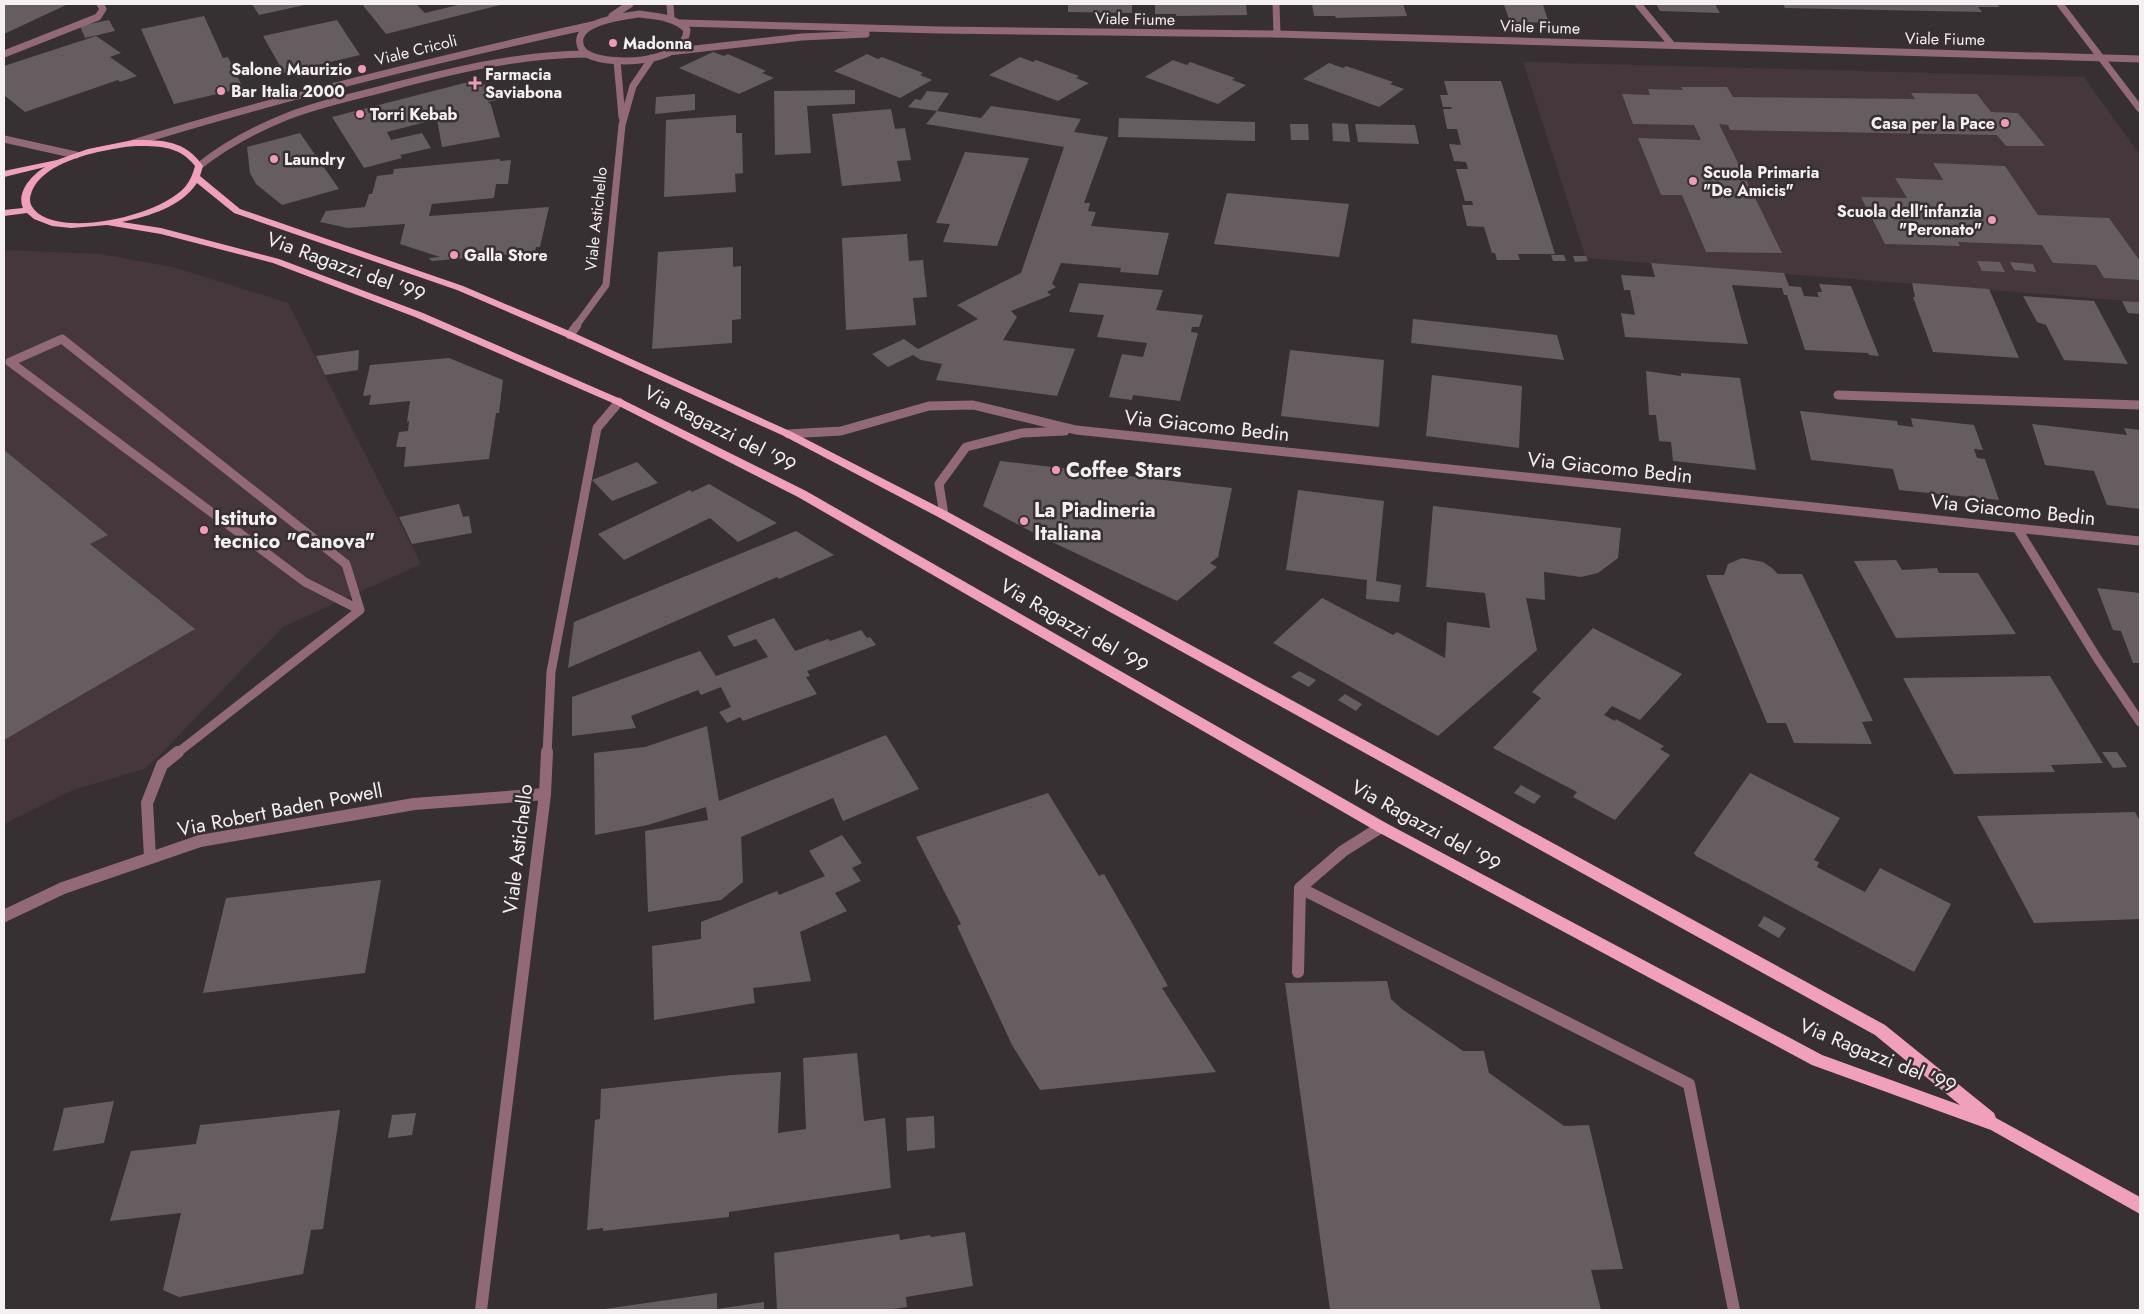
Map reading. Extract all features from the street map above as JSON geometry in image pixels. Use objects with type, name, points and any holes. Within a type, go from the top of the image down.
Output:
[{"type":"main road","name":"Viale Cricoli","points":[[133,143],[158,143],[179,148],[193,155],[198,172],[186,192],[165,205],[138,216],[108,223],[81,226],[57,224],[39,218],[28,210],[24,198],[30,184],[44,171],[76,155],[104,147],[133,143]]},
{"type":"main road","name":"Viale Cricoli","points":[[4,174],[66,159]]},
{"type":"main road","name":"Via Ragazzi del '99","points":[[198,172],[237,211],[460,288],[570,335],[788,434],[944,515],[1880,1030],[1996,1125]]},
{"type":"main road","points":[[4,212],[28,210]]},
{"type":"main road","name":"Via Ragazzi del '99","points":[[108,223],[161,231],[276,260],[419,315],[619,402],[802,494],[1381,827],[1817,1060],[1996,1125],[2140,1206]]},
{"type":"street","points":[[4,54],[98,17],[103,9],[100,4]]},
{"type":"street","points":[[606,20],[630,4]]},
{"type":"street","points":[[670,4],[670,18]]},
{"type":"street","points":[[1276,4],[1277,34]]},
{"type":"street","points":[[1638,4],[1672,45]]},
{"type":"street","points":[[2060,4],[2140,109]]},
{"type":"street","points":[[606,20],[640,14],[670,18],[681,23],[686,30],[686,38],[680,46],[668,52]]},
{"type":"street","name":"Viale Cricoli","points":[[133,143],[207,120],[421,63],[592,25],[606,20]]},
{"type":"street","name":"Viale Fiume","points":[[681,23],[940,30],[1277,34],[1672,45],[1748,49],[2101,56],[2140,59]]},
{"type":"street","points":[[588,54],[580,48],[579,40],[583,32],[592,25]]},
{"type":"street","name":"Viale Fiume","points":[[668,52],[802,37],[940,30]]},
{"type":"street","name":"Viale Cricoli","points":[[198,172],[218,151],[288,116],[433,76],[520,58],[553,54],[588,54],[600,59],[617,61],[652,58],[668,52]]},
{"type":"street","name":"Viale Astichello","points":[[570,335],[606,285],[622,126],[633,86],[652,58]]},
{"type":"street","name":"Viale Astichello","points":[[617,61],[622,126]]},
{"type":"street","name":"Viale Cricoli","points":[[4,139],[76,155]]},
{"type":"street","points":[[62,339],[346,564],[360,610],[305,582],[10,362],[62,339]]},
{"type":"street","points":[[1838,394],[2140,405]]},
{"type":"street","name":"Viale Astichello","points":[[481,1310],[545,794],[551,672],[598,428],[619,402]]},
{"type":"street","name":"Via Giacomo Bedin","points":[[788,434],[841,431],[929,406],[973,405],[1076,430],[2140,541]]},
{"type":"street","name":"Via Giacomo Bedin","points":[[944,515],[939,484],[966,447],[1022,433],[1076,430]]},
{"type":"street","points":[[2017,528],[2096,658],[2140,722]]},
{"type":"street","points":[[150,858],[147,803],[162,765],[360,610]]},
{"type":"street","name":"Via Robert Baden Powell","points":[[4,916],[63,888],[200,841],[414,804],[545,794]]},
{"type":"street","points":[[1298,972],[1300,888],[1343,851],[1381,827]]},
{"type":"street","points":[[1300,888],[1689,1084],[1734,1310]]},
{"type":"shaded area","name":"Scuola Primaria \"De Amicis\"","points":[[1523,62],[2084,77],[2140,155],[2140,302],[1586,258]]},
{"type":"shaded area","name":"Istituto tecnico \"Canova\"","points":[[4,250],[100,254],[173,267],[288,303],[421,564],[283,627],[159,756],[144,769],[73,790],[4,824]]},
{"type":"building","points":[[4,4],[61,4],[66,5],[4,34]]},
{"type":"building","points":[[252,4],[305,4],[305,5],[259,15]]},
{"type":"building","points":[[362,4],[416,4],[425,13],[462,4],[504,4],[386,34]]},
{"type":"building","points":[[1068,4],[1132,4],[1132,13],[1068,12]]},
{"type":"building","points":[[1155,4],[1246,4],[1247,15],[1176,16],[1176,14],[1155,14]]},
{"type":"building","points":[[1312,4],[1403,4],[1407,16],[1336,18],[1335,16],[1314,16]]},
{"type":"building","points":[[1656,4],[1715,4],[1720,13],[1660,11]]},
{"type":"building","points":[[1783,4],[1997,4],[2000,7],[1978,7],[1982,12],[1785,8]]},
{"type":"building","points":[[1504,5],[1543,5],[1549,23],[1510,22]]},
{"type":"building","points":[[204,16],[223,58],[228,57],[243,88],[174,104],[141,29]]},
{"type":"building","points":[[109,20],[115,31],[85,38],[80,26]]},
{"type":"building","points":[[337,20],[360,55],[284,73],[263,36]]},
{"type":"building","points":[[96,36],[121,53],[110,57],[137,76],[120,82],[118,80],[25,112],[4,95],[4,66]]},
{"type":"building","points":[[713,52],[724,56],[728,54],[766,71],[762,73],[774,78],[739,94],[679,68]]},
{"type":"building","points":[[867,54],[878,59],[882,57],[923,73],[920,75],[932,80],[900,98],[834,71]]},
{"type":"building","points":[[1020,57],[1033,62],[1036,60],[1079,76],[1076,78],[1089,83],[1058,101],[989,75]]},
{"type":"building","points":[[1173,60],[1187,65],[1190,62],[1235,78],[1232,80],[1246,85],[1218,104],[1145,77]]},
{"type":"building","points":[[1329,63],[1343,68],[1346,66],[1393,82],[1390,84],[1404,89],[1379,107],[1303,79]]},
{"type":"building","points":[[480,79],[497,100],[488,102],[491,105],[500,137],[442,147],[437,119],[387,132],[391,140],[422,133],[431,148],[400,155],[402,158],[364,168],[332,117]]},
{"type":"building","points":[[1444,81],[1501,81],[1555,254],[1518,254],[1520,260],[1497,260],[1495,253],[1492,253],[1484,227],[1467,226],[1462,205],[1473,205],[1472,201],[1465,201],[1456,169],[1468,169],[1466,162],[1454,161],[1449,144],[1461,145],[1457,129],[1447,129],[1443,109],[1452,109],[1451,107],[1443,107],[1440,95],[1448,95]]},
{"type":"building","points":[[1681,87],[1727,87],[1733,97],[1915,99],[1911,93],[1977,94],[1991,112],[2018,113],[2045,146],[2006,146],[1997,135],[1730,130],[1728,125],[1719,124],[1782,253],[1706,252],[1682,195],[1661,195],[1638,138],[1701,140],[1694,125],[1633,124],[1622,94],[1650,95],[1648,89],[1683,90]]},
{"type":"building","points":[[855,90],[855,104],[807,106],[811,153],[775,155],[774,91]]},
{"type":"building","points":[[927,91],[949,93],[937,111],[908,107],[915,99],[921,100]]},
{"type":"building","points":[[695,94],[695,110],[655,114],[656,97]]},
{"type":"building","points":[[991,106],[1081,119],[1074,132],[1108,137],[1084,203],[1090,203],[1088,211],[1096,212],[1091,226],[1169,233],[1158,275],[1120,272],[1121,268],[1061,263],[1052,284],[1056,287],[1047,292],[1051,295],[1011,311],[1017,317],[1003,340],[1075,349],[1057,396],[936,380],[942,364],[921,360],[913,355],[888,367],[872,354],[904,339],[918,349],[978,319],[957,305],[1021,273],[1064,147],[926,124],[937,111],[981,118]]},
{"type":"building","points":[[891,109],[895,129],[905,128],[911,160],[897,161],[901,181],[842,186],[832,114]]},
{"type":"building","points":[[736,115],[736,133],[742,133],[743,173],[735,174],[736,192],[664,197],[666,120]]},
{"type":"building","points":[[1119,118],[1255,122],[1255,141],[1118,137]]},
{"type":"building","points":[[1332,123],[1348,124],[1350,142],[1333,141]]},
{"type":"building","points":[[1290,124],[1308,124],[1309,140],[1291,140]]},
{"type":"building","points":[[1355,124],[1415,125],[1419,144],[1358,142]]},
{"type":"building","points":[[300,133],[339,189],[282,205],[256,184],[250,173],[247,147]]},
{"type":"building","points":[[965,152],[1029,158],[997,246],[943,242],[950,224],[936,223]]},
{"type":"building","points":[[500,159],[500,161],[511,160],[508,184],[496,184],[494,198],[432,204],[429,216],[549,207],[540,247],[536,247],[535,252],[432,261],[429,258],[440,257],[400,244],[405,224],[348,228],[320,222],[326,211],[365,207],[369,194],[372,194],[377,176],[393,174],[394,169]]},
{"type":"building","points":[[1933,163],[2005,166],[2038,215],[2109,218],[2140,261],[2140,280],[2104,278],[2096,265],[2053,263],[2042,245],[1958,242],[1960,246],[1885,244],[1861,197],[1907,198],[1895,178],[1943,180]]},
{"type":"building","points":[[1227,193],[1349,204],[1339,257],[1214,244]]},
{"type":"building","points":[[907,234],[909,261],[923,260],[927,297],[913,298],[916,325],[846,330],[842,238]]},
{"type":"building","points":[[733,247],[733,267],[741,266],[741,319],[732,320],[732,343],[652,349],[658,252]]},
{"type":"building","points":[[1551,255],[1564,255],[1566,261],[1553,261]]},
{"type":"building","points":[[1573,256],[1586,256],[1588,261],[1575,262]]},
{"type":"building","points":[[1977,261],[2000,262],[2005,272],[1982,271]]},
{"type":"building","points":[[2010,262],[2033,264],[2036,272],[2014,270]]},
{"type":"building","points":[[1651,263],[1784,273],[1789,286],[1801,287],[1804,296],[1819,297],[1817,292],[1822,292],[1819,284],[1851,286],[1879,356],[1869,355],[1868,353],[1805,350],[1787,295],[1784,295],[1782,288],[1732,285],[1748,344],[1625,337],[1621,313],[1635,315],[1630,290],[1624,290],[1621,275],[1655,277]]},
{"type":"building","points":[[1079,283],[1163,290],[1156,310],[1203,315],[1199,327],[1192,327],[1191,332],[1198,333],[1180,401],[1133,395],[1132,400],[1109,397],[1122,354],[1143,357],[1147,343],[1097,337],[1104,315],[1069,312]]},
{"type":"building","points":[[1912,283],[1989,289],[2019,358],[1933,352],[1913,297],[1915,297]]},
{"type":"building","points":[[2023,296],[2094,301],[2128,364],[2064,360],[2046,325],[2037,322]]},
{"type":"building","points":[[2122,301],[2140,302],[2140,314],[2128,313]]},
{"type":"building","points":[[1413,319],[1557,335],[1564,360],[1411,343]]},
{"type":"building","points":[[359,350],[358,370],[325,375],[316,356]]},
{"type":"building","points":[[1290,350],[1384,360],[1379,427],[1281,416]]},
{"type":"building","points":[[449,358],[503,380],[499,413],[496,413],[489,459],[404,467],[406,447],[396,447],[399,432],[408,431],[409,421],[407,422],[410,401],[369,405],[371,395],[363,396],[370,365]]},
{"type":"building","points":[[1646,371],[1681,376],[1681,373],[1740,378],[1756,470],[1673,461],[1671,442],[1659,441],[1656,415],[1649,415]]},
{"type":"building","points":[[1432,375],[1522,386],[1519,448],[1426,436]]},
{"type":"building","points":[[1800,411],[1897,421],[1898,425],[1913,427],[1911,418],[1974,425],[1983,450],[1974,449],[1977,458],[1985,459],[1999,500],[1899,490],[1893,469],[1811,460]]},
{"type":"building","points":[[2032,424],[2127,435],[2124,428],[2140,430],[2140,509],[2107,505],[2094,471],[2045,465]]},
{"type":"building","points":[[4,450],[108,535],[90,544],[195,629],[4,740]]},
{"type":"building","points":[[1000,461],[1232,488],[1218,557],[1210,563],[1217,567],[1177,601],[1050,541],[1053,533],[1039,529],[1038,535],[983,506]]},
{"type":"building","points":[[637,462],[658,483],[612,501],[592,480]]},
{"type":"building","points":[[709,484],[777,523],[738,542],[710,518],[624,560],[598,534],[690,490],[692,492]]},
{"type":"building","points":[[1298,490],[1384,501],[1376,581],[1401,585],[1399,602],[1366,599],[1367,580],[1286,570]]},
{"type":"building","points":[[459,504],[463,517],[469,516],[472,533],[412,544],[399,517]]},
{"type":"building","points":[[1433,506],[1621,528],[1618,558],[1598,573],[1581,577],[1544,572],[1545,600],[1526,598],[1537,650],[1438,736],[1273,643],[1322,598],[1393,635],[1397,632],[1445,658],[1447,622],[1490,628],[1485,593],[1426,587]]},
{"type":"building","points":[[796,531],[834,555],[779,579],[777,577],[568,668],[574,622]]},
{"type":"building","points":[[1742,558],[1763,562],[1778,574],[1802,574],[1873,721],[1862,722],[1872,744],[1794,743],[1786,723],[1767,723],[1706,575],[1724,575],[1728,564]]},
{"type":"building","points":[[1896,560],[1902,570],[1937,568],[1939,573],[1978,573],[2016,634],[1896,638],[1854,561]]},
{"type":"building","points":[[2097,588],[2140,593],[2140,663],[2133,663],[2121,631],[2113,630]]},
{"type":"building","points":[[774,618],[795,651],[861,630],[876,645],[807,671],[810,676],[806,677],[817,694],[743,721],[740,717],[727,723],[719,712],[731,707],[721,687],[701,695],[698,690],[631,716],[636,728],[572,736],[572,697],[700,651],[716,676],[768,657],[756,639],[734,647],[727,636]]},
{"type":"building","points":[[1593,628],[1682,674],[1640,720],[1612,706],[1604,715],[1615,721],[1616,719],[1664,746],[1660,749],[1670,755],[1615,820],[1573,797],[1577,792],[1493,748],[1541,698],[1532,692]]},
{"type":"building","points":[[1299,671],[1316,680],[1309,687],[1291,677]]},
{"type":"building","points":[[2050,676],[2103,763],[2051,765],[2055,772],[1954,774],[1903,678]]},
{"type":"building","points":[[1345,694],[1362,704],[1356,711],[1338,700]]},
{"type":"building","points":[[707,726],[719,801],[886,735],[919,789],[843,821],[833,798],[741,837],[743,882],[721,900],[648,912],[645,831],[708,820],[706,807],[648,825],[595,835],[594,753],[645,747]]},
{"type":"building","points":[[2102,752],[2117,752],[2127,767],[2113,768]]},
{"type":"building","points":[[1750,773],[1840,818],[1814,860],[1819,862],[1817,867],[1865,892],[1880,868],[1951,904],[1914,972],[1696,856],[1694,853]]},
{"type":"building","points":[[1521,785],[1541,796],[1534,804],[1514,793]]},
{"type":"building","points":[[1048,793],[1099,876],[1104,874],[1168,986],[1162,988],[1216,1072],[1040,1090],[1012,1045],[957,926],[961,924],[916,837]]},
{"type":"building","points":[[2135,812],[2140,821],[2140,919],[2034,923],[1977,816]]},
{"type":"building","points":[[842,835],[862,863],[852,868],[861,881],[835,893],[847,911],[800,932],[811,981],[753,988],[755,1003],[654,1020],[652,946],[701,939],[701,922],[777,891],[779,895],[825,876],[809,851]]},
{"type":"building","points":[[381,880],[365,973],[203,993],[226,898]]},
{"type":"building","points":[[1764,916],[1786,928],[1779,938],[1758,926]]},
{"type":"building","points":[[1387,981],[1391,999],[1402,1009],[1463,1051],[1484,1051],[1489,1073],[1564,1126],[1589,1125],[1623,1269],[1591,1270],[1601,1310],[1330,1310],[1285,983]]},
{"type":"building","points":[[857,1053],[864,1121],[885,1118],[891,1188],[729,1212],[729,1217],[603,1231],[603,1228],[587,1230],[595,1120],[600,1119],[601,1089],[732,1075],[781,1072],[778,1133],[806,1129],[803,1058]]},
{"type":"building","points":[[114,1101],[104,1143],[53,1151],[64,1108]]},
{"type":"building","points":[[340,1110],[323,1229],[311,1230],[303,1274],[179,1297],[163,1290],[181,1213],[110,1221],[131,1151],[196,1144],[200,1125]]},
{"type":"building","points":[[416,1113],[412,1135],[388,1138],[392,1115]]},
{"type":"building","points":[[934,1116],[935,1148],[907,1151],[906,1118]]},
{"type":"building","points":[[965,1232],[973,1286],[906,1297],[907,1307],[886,1310],[777,1310],[774,1253],[899,1234],[900,1240]]},
{"type":"building","points":[[717,1293],[717,1309],[764,1302],[764,1310],[597,1310]]},
{"type":"place","name":"Madonna","points":[[613,43]]},
{"type":"place","name":"Salone Maurizio","points":[[362,69]]},
{"type":"place","name":"Farmacia Saviabona","points":[[475,83]]},
{"type":"place","name":"Bar Italia 2000","points":[[221,91]]},
{"type":"place","name":"Torri Kebab","points":[[360,114]]},
{"type":"place","name":"Casa per la Pace","points":[[2005,123]]},
{"type":"place","name":"Laundry","points":[[274,159]]},
{"type":"place","name":"Scuola Primaria \"De Amicis\"","points":[[1693,181]]},
{"type":"place","name":"Scuola dell'infanzia \"Peronato\"","points":[[1992,220]]},
{"type":"place","name":"Galla Store","points":[[454,255]]},
{"type":"place","name":"Coffee Stars","points":[[1056,470]]},
{"type":"place","name":"La Piadineria Italiana","points":[[1024,521]]},
{"type":"place","name":"Istituto tecnico \"Canova\"","points":[[204,530]]}]
